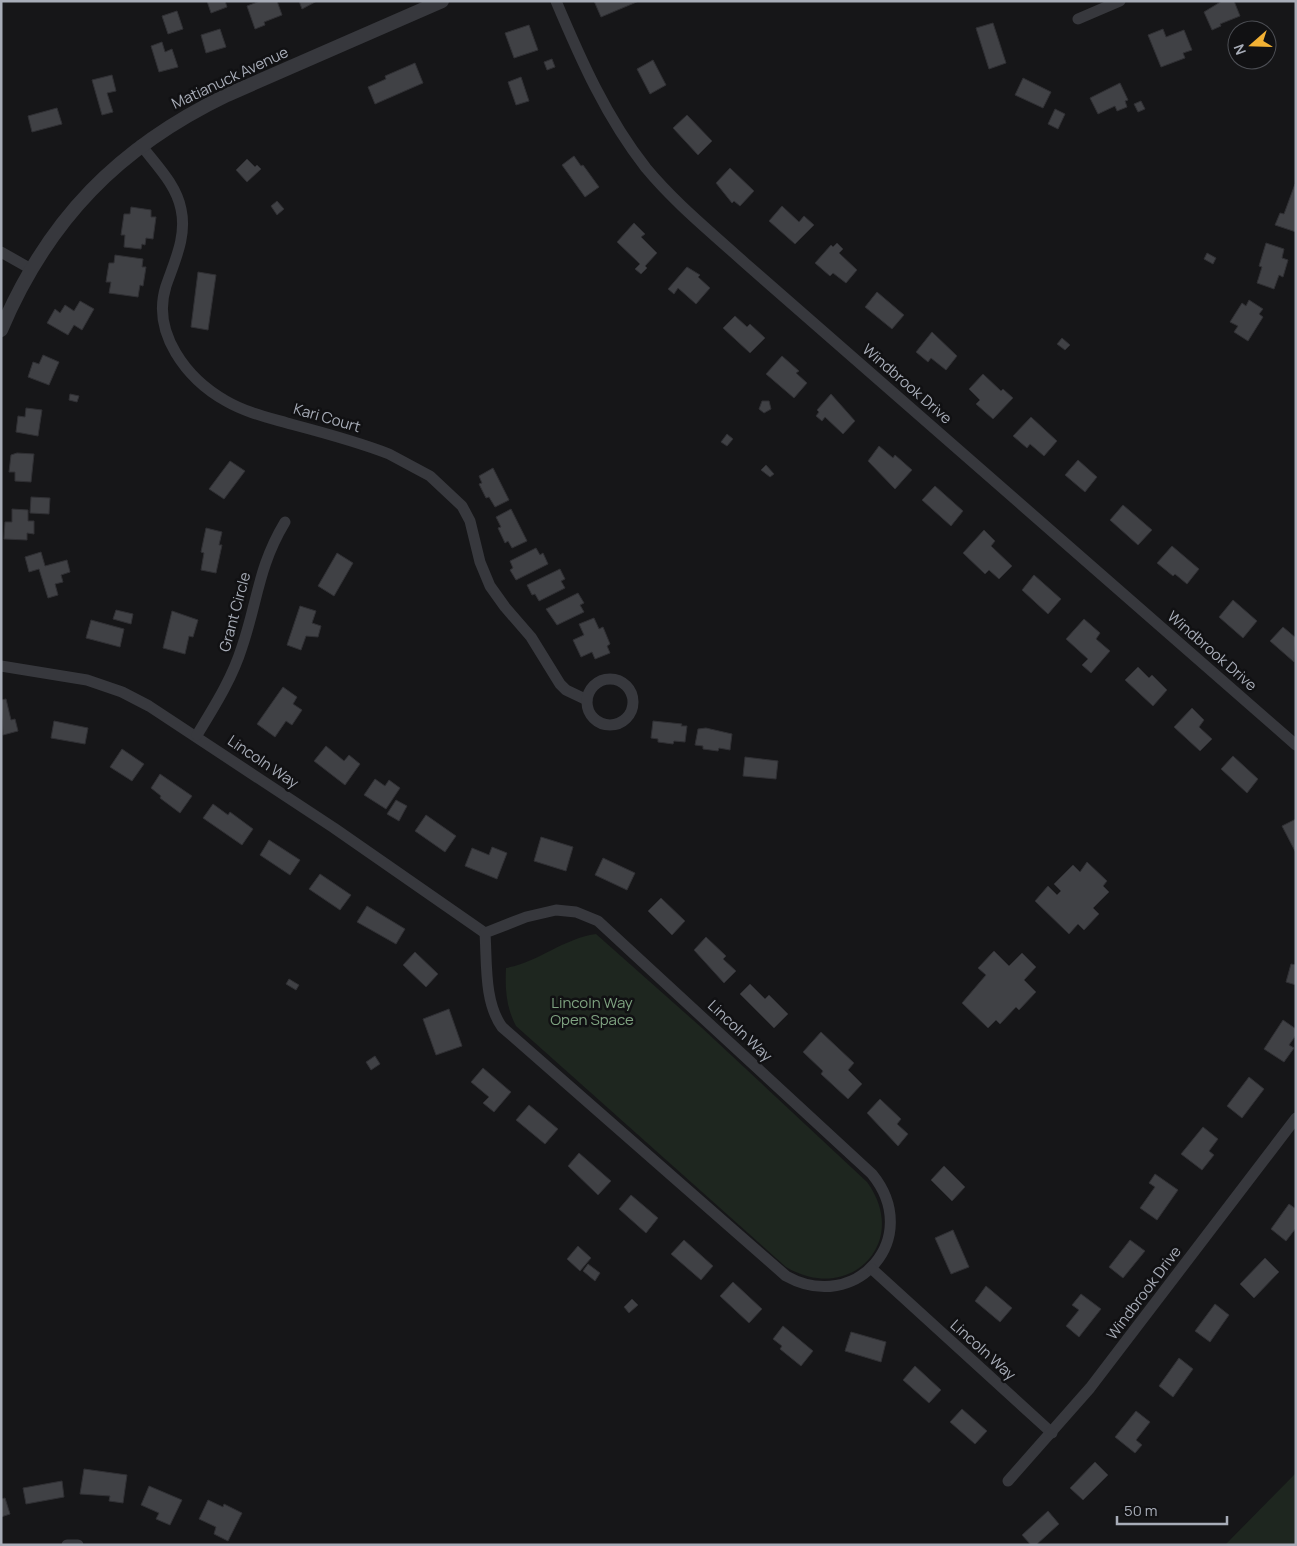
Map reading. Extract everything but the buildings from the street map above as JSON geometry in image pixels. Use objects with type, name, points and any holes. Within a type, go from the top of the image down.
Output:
[{"type":"street","name":"Matianuck Avenue","points":[[1,330],[31,269],[63,223],[115,166],[141,145],[192,112],[226,95],[442,1]]},
{"type":"street","name":"Windbrook Drive","points":[[556,1],[582,64],[605,108],[646,168],[673,196],[753,269],[1296,745]]},
{"type":"street","points":[[1078,19],[1120,1]]},
{"type":"street","name":"Kari Court","points":[[141,145],[172,184],[181,208],[183,223],[182,239],[166,287],[163,310],[166,334],[178,357],[211,391],[236,406],[259,415],[374,448],[408,462],[442,486],[465,511],[484,574],[497,597],[531,637],[560,684],[566,690],[587,700]]},
{"type":"street","points":[[1,252],[31,269]]},
{"type":"street","name":"Grant Circle","points":[[197,735],[220,696],[239,656],[264,564],[285,522]]},
{"type":"street","name":"Lincoln Way","points":[[1,666],[71,676],[104,684],[149,706],[197,735],[485,933]]},
{"type":"street","points":[[609,679],[618,681],[626,686],[631,694],[633,704],[630,713],[624,720],[608,725],[595,719],[590,714],[587,700],[592,687],[600,681],[609,679]]},
{"type":"street","name":"Lincoln Way","points":[[556,910],[576,912],[598,920],[877,1180],[888,1199],[890,1225],[886,1248],[872,1269],[843,1284],[820,1287],[795,1281],[777,1270],[502,1027],[493,1009],[488,981],[485,933],[526,916],[556,910]]},
{"type":"street","name":"Windbrook Drive","points":[[1008,1481],[1052,1433],[1103,1372],[1296,1118]]},
{"type":"street","name":"Lincoln Way","points":[[872,1269],[1052,1433]]},
{"type":"street","points":[[67,1545],[78,1545]]},
{"type":"green space","name":"Lincoln Way Open Space","points":[[596,934],[702,1028],[867,1182],[879,1204],[882,1226],[878,1245],[867,1261],[851,1273],[832,1278],[810,1277],[786,1267],[516,1026],[507,998],[506,968],[529,961],[572,941]]},
{"type":"green space","points":[[1296,1473],[1296,1545],[1225,1545]]}]
